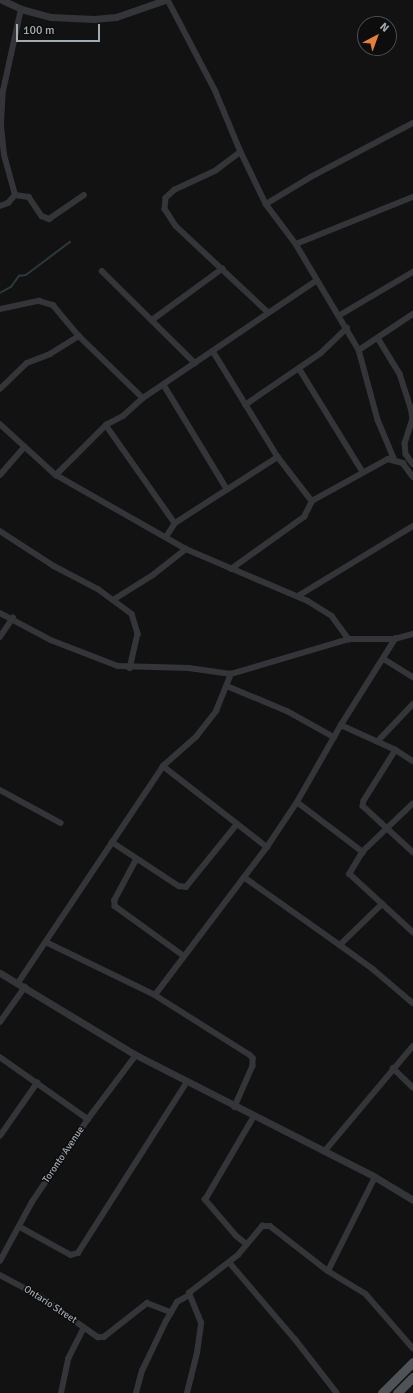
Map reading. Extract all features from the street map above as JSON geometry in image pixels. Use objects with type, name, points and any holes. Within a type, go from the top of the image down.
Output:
[{"type":"main road","points":[[382,1393],[413,1362]]},
{"type":"main road","points":[[397,1393],[413,1377]]},
{"type":"street","points":[[2,0],[21,9],[51,17],[94,19],[116,17],[165,0]]},
{"type":"street","points":[[168,0],[216,92],[241,152],[266,204],[296,244],[340,315],[359,350],[378,420],[394,458],[402,462],[413,477]]},
{"type":"street","points":[[15,195],[4,155],[1,124],[3,91],[21,9]]},
{"type":"street","points":[[266,204],[310,177],[413,123]]},
{"type":"street","points":[[241,152],[216,171],[175,190],[166,198],[165,209],[176,226],[268,312]]},
{"type":"street","points":[[15,195],[29,197],[42,216],[49,219],[84,195]]},
{"type":"street","points":[[0,206],[8,203],[15,195]]},
{"type":"street","points":[[296,244],[413,197]]},
{"type":"street","points":[[152,320],[222,269]]},
{"type":"street","points":[[102,271],[195,362]]},
{"type":"street","points":[[340,315],[413,272]]},
{"type":"street","points":[[56,475],[106,425],[123,416],[143,398],[317,280]]},
{"type":"street","points":[[0,309],[8,306],[46,302],[53,305],[79,336],[143,398]]},
{"type":"street","points":[[359,350],[413,314]]},
{"type":"street","points":[[245,404],[321,353],[347,328]]},
{"type":"street","points":[[0,389],[27,363],[50,354],[79,336]]},
{"type":"street","points":[[378,338],[400,374],[412,407],[413,419],[405,443],[406,454],[413,464]]},
{"type":"street","points":[[213,351],[278,457],[312,501]]},
{"type":"street","points":[[299,368],[363,472]]},
{"type":"street","points":[[164,385],[227,489]]},
{"type":"street","points":[[0,424],[56,475],[186,549],[298,596],[332,616],[349,639]]},
{"type":"street","points":[[106,425],[175,522]]},
{"type":"street","points":[[0,475],[24,447]]},
{"type":"street","points":[[166,537],[175,522],[278,457]]},
{"type":"street","points":[[231,569],[304,517],[312,501],[363,472],[394,458]]},
{"type":"street","points":[[298,596],[413,526]]},
{"type":"street","points":[[0,531],[113,600],[132,614],[138,634],[130,668]]},
{"type":"street","points":[[113,600],[153,575],[186,549]]},
{"type":"street","points":[[0,613],[13,618],[62,645],[118,666],[130,668],[189,668],[231,674],[349,639],[395,639],[413,634]]},
{"type":"street","points":[[0,636],[13,618]]},
{"type":"street","points":[[154,995],[267,847],[297,802],[341,725],[384,660],[395,639]]},
{"type":"street","points":[[384,660],[413,677]]},
{"type":"street","points":[[0,1022],[46,942],[163,766],[204,728],[216,711],[231,674]]},
{"type":"street","points":[[227,686],[283,709],[334,738]]},
{"type":"street","points":[[377,742],[413,704]]},
{"type":"street","points":[[341,725],[396,750],[413,761]]},
{"type":"street","points":[[396,750],[363,803],[366,809],[413,852]]},
{"type":"street","points":[[163,766],[267,847]]},
{"type":"street","points":[[0,790],[61,823]]},
{"type":"street","points":[[297,802],[363,852]]},
{"type":"street","points":[[413,804],[388,830],[363,852],[350,877],[413,932]]},
{"type":"street","points":[[112,842],[179,886],[186,887],[237,824]]},
{"type":"street","points":[[137,859],[115,900],[115,906],[184,956]]},
{"type":"street","points":[[244,877],[340,944],[373,969],[413,1004]]},
{"type":"street","points":[[340,944],[382,904]]},
{"type":"street","points":[[46,942],[154,995],[254,1058],[253,1066],[234,1107]]},
{"type":"street","points":[[0,973],[136,1055],[234,1107],[375,1177],[413,1200]]},
{"type":"street","points":[[324,1152],[413,1046]]},
{"type":"street","name":"Toronto Avenue","points":[[0,1261],[20,1227],[29,1207],[88,1119],[136,1055]]},
{"type":"street","points":[[0,1057],[88,1119]]},
{"type":"street","points":[[393,1068],[413,1087]]},
{"type":"street","points":[[20,1227],[71,1255],[78,1253],[187,1082]]},
{"type":"street","points":[[0,1136],[37,1083]]},
{"type":"street","points":[[247,1245],[228,1229],[205,1200],[254,1116]]},
{"type":"street","points":[[328,1271],[375,1177]]},
{"type":"street","points":[[136,1393],[142,1371],[177,1302],[188,1296],[230,1263],[262,1226],[270,1226],[328,1271],[366,1294],[413,1348]]},
{"type":"street","points":[[230,1263],[296,1339],[338,1393]]},
{"type":"street","name":"Ontario Street","points":[[0,1275],[41,1297],[98,1337],[104,1336],[147,1303],[171,1312]]},
{"type":"street","points":[[187,1393],[197,1353],[201,1323],[188,1296]]},
{"type":"street","points":[[61,1393],[68,1359],[84,1328]]},
{"type":"waterway","points":[[0,293],[11,287],[19,276],[26,275],[70,242]]}]
